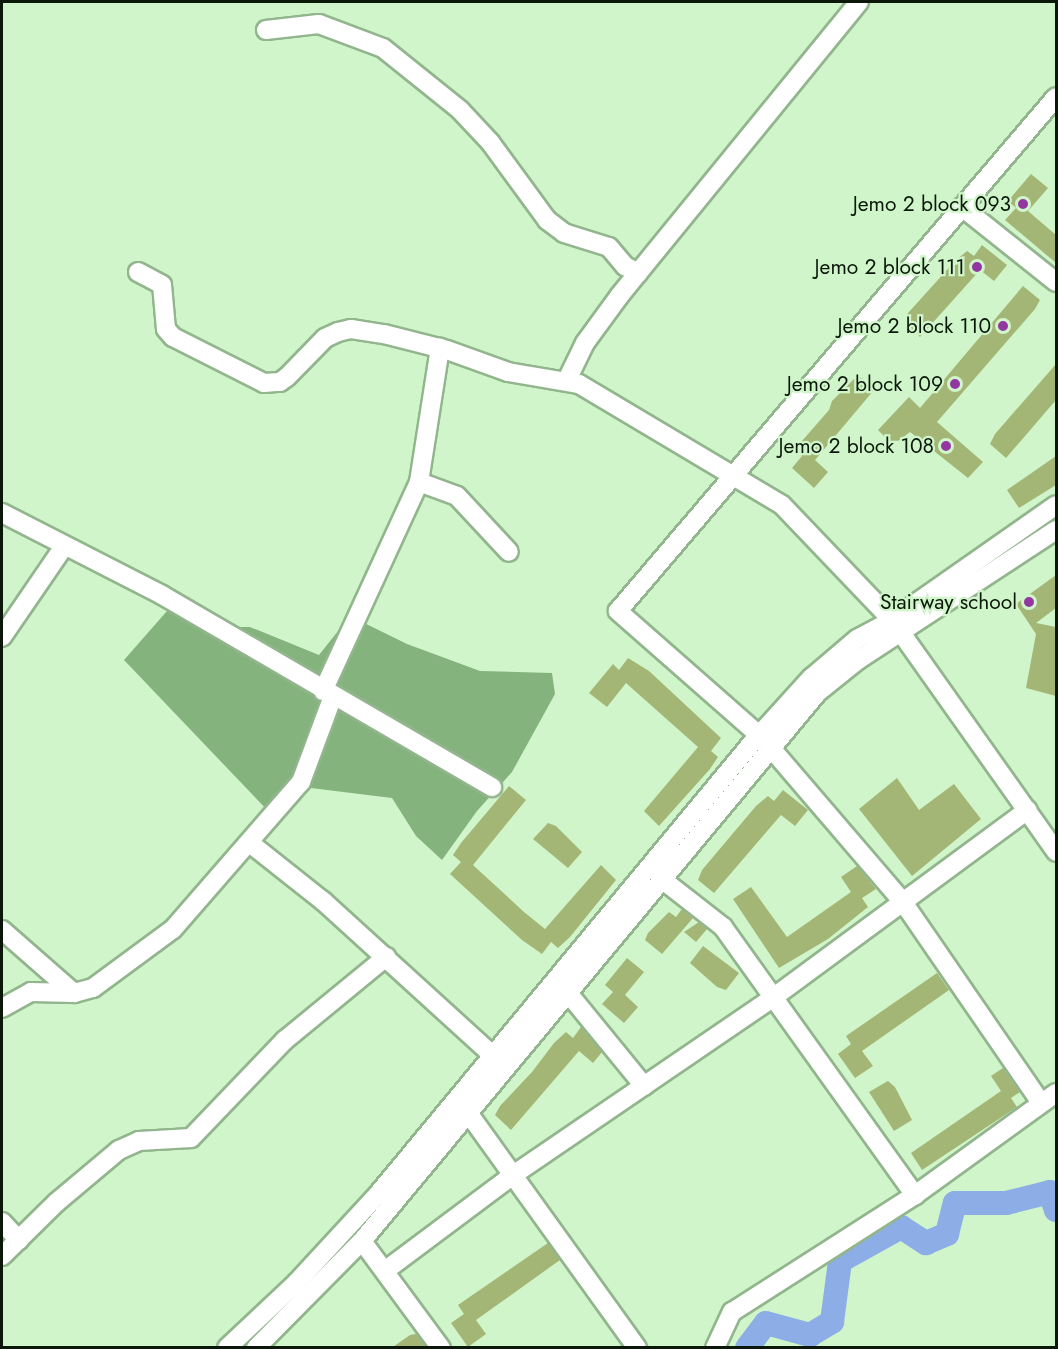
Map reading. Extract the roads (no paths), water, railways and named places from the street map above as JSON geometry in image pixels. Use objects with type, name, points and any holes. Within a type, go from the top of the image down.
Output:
[{"type":"street","points":[[567,380],[585,343],[638,273],[859,2]]},
{"type":"street","points":[[266,30],[319,24],[383,48],[431,83],[483,134],[547,220],[564,233],[609,247],[626,266],[638,273]]},
{"type":"street","points":[[715,1347],[732,1312],[915,1195],[1049,1098],[903,902],[765,741],[618,611],[1056,97]]},
{"type":"street","points":[[962,207],[1056,282]]},
{"type":"street","points":[[138,272],[162,285],[166,329],[173,337],[264,382],[279,382],[325,338],[351,329],[440,348],[508,372],[567,380],[658,430],[732,478],[782,505],[896,626],[1056,852]]},
{"type":"street","points":[[2,1008],[30,992],[74,993],[101,982],[173,928],[251,844],[309,768],[328,693],[419,482],[440,348]]},
{"type":"street","points":[[419,482],[457,496],[509,552]]},
{"type":"street","points":[[896,626],[1056,505]]},
{"type":"street","points":[[2,513],[63,548],[162,595],[492,787]]},
{"type":"street","points":[[256,1347],[362,1241],[469,1114],[528,1026],[835,657],[896,626],[1056,530]]},
{"type":"street","points":[[2,637],[63,548]]},
{"type":"street","points":[[227,1347],[296,1283],[379,1193],[492,1055],[568,993],[664,881],[765,741]]},
{"type":"street","points":[[386,1270],[513,1175],[774,997],[1028,810]]},
{"type":"street","points":[[251,844],[386,957],[492,1055]]},
{"type":"street","points":[[664,881],[723,927],[915,1195]]},
{"type":"street","points":[[2,930],[74,993]]},
{"type":"street","points":[[2,1257],[119,1150],[139,1141],[191,1138],[285,1040],[386,957]]},
{"type":"street","points":[[568,993],[644,1086]]},
{"type":"street","points":[[469,1114],[637,1347]]},
{"type":"street","points":[[2,1222],[18,1240]]},
{"type":"street","points":[[362,1241],[386,1270],[441,1347]]},
{"type":"waterway","points":[[747,1348],[766,1323],[810,1335],[832,1322],[840,1261],[901,1227],[926,1243],[947,1234],[955,1203],[1006,1203],[1050,1192],[1056,1210]]},
{"type":"place","name":"Jemo 2 block 093","points":[[1023,204]]},
{"type":"place","name":"Jemo 2 block 111","points":[[977,267]]},
{"type":"place","name":"Jemo 2 block 110","points":[[1003,326]]},
{"type":"place","name":"Jemo 2 block 109","points":[[955,384]]},
{"type":"place","name":"Jemo 2 block 108","points":[[946,446]]},
{"type":"place","name":"Stairway school","points":[[1029,602]]}]
